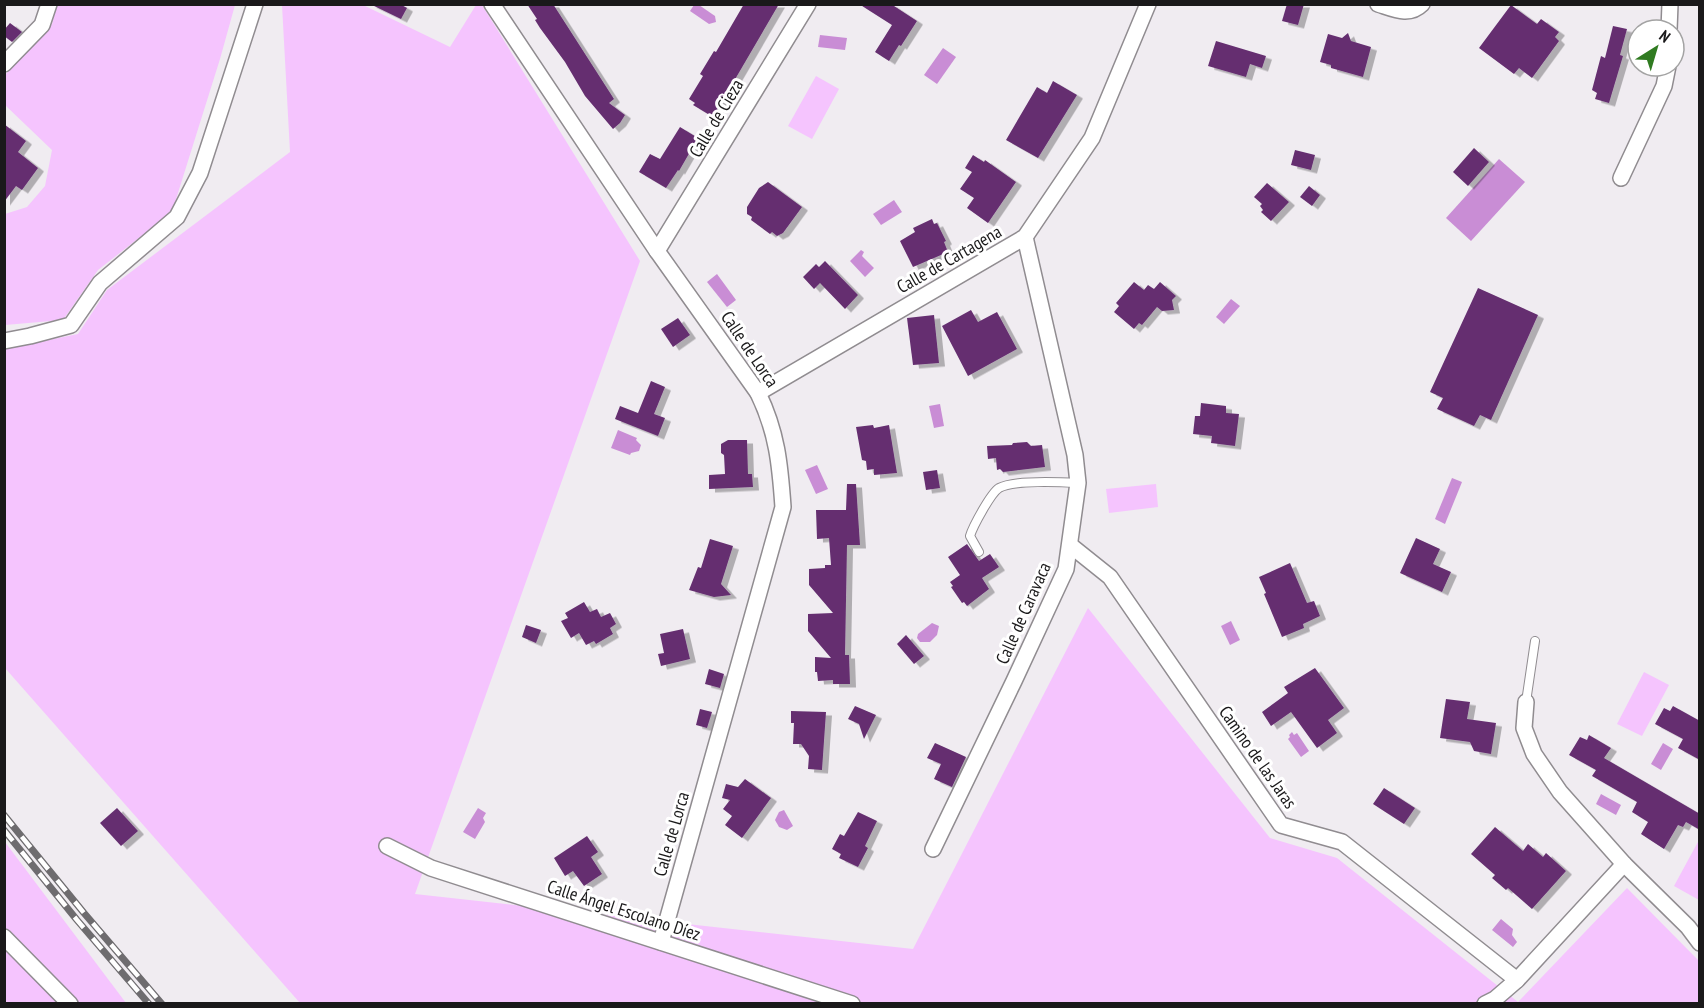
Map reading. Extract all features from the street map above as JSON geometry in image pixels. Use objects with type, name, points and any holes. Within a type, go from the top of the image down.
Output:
[{"type":"street","points":[[4,64],[42,25],[49,4]]},
{"type":"street","points":[[4,340],[71,325],[99,283],[177,217],[200,173],[255,4]]},
{"type":"street","name":"Calle de Lorca","points":[[492,4],[657,251],[759,393],[770,418],[780,460],[783,507],[661,942]]},
{"type":"street","name":"Calle de Cieza","points":[[657,251],[808,4]]},
{"type":"street","name":"Calle de Cartagena","points":[[759,393],[1025,237],[1092,138],[1148,4]]},
{"type":"street","points":[[1378,4],[1406,12],[1416,10],[1422,4]]},
{"type":"street","points":[[1621,178],[1666,78]]},
{"type":"street","name":"Calle de Caravaca","points":[[933,849],[1066,569],[1070,545],[1078,483],[1075,455],[1025,237]]},
{"type":"street","name":"Camino de las Jaras","points":[[1070,545],[1110,577],[1281,825],[1342,842],[1517,980]]},
{"type":"street","points":[[1526,702],[1524,728],[1534,754],[1560,792],[1624,864],[1688,927],[1700,943]]},
{"type":"street","name":"Calle Ángel Escolano Díez","points":[[387,846],[430,868],[852,1004]]},
{"type":"street","points":[[1485,1004],[1495,999],[1517,980],[1624,864]]},
{"type":"street","points":[[4,937],[70,1004]]},
{"type":"lane","points":[[979,552],[970,536],[973,525],[998,489],[1014,484],[1078,483]]},
{"type":"lane","points":[[1526,702],[1535,641]]},
{"type":"shaded area","points":[[57,5],[235,5],[172,212],[98,270],[63,320],[5,325],[5,214],[27,207],[45,186],[52,150],[5,105],[4,76],[52,24]]},
{"type":"shaded area","points":[[282,5],[363,5],[450,47],[476,5],[482,5],[640,261],[415,894],[913,949],[1088,608],[1270,838],[1337,858],[1518,1002],[1627,888],[1699,961],[1699,1003],[300,1003],[5,668],[4,349],[78,334],[107,290],[290,152]]},
{"type":"shaded area","points":[[694,5],[699,5],[715,16],[716,22],[709,24],[690,11]]},
{"type":"shaded area","points":[[820,35],[847,38],[845,50],[818,47]]},
{"type":"shaded area","points":[[943,48],[956,57],[937,84],[924,75]]},
{"type":"shaded area","points":[[816,76],[839,89],[812,139],[788,126]]},
{"type":"shaded area","points":[[1499,159],[1525,182],[1471,241],[1446,218]]},
{"type":"shaded area","points":[[894,200],[902,212],[881,225],[873,214]]},
{"type":"shaded area","points":[[861,250],[864,252],[862,256],[874,268],[865,277],[850,261]]},
{"type":"shaded area","points":[[717,274],[736,300],[727,307],[707,282]]},
{"type":"shaded area","points":[[1231,299],[1240,306],[1224,324],[1216,317]]},
{"type":"shaded area","points":[[940,404],[944,426],[934,428],[929,406]]},
{"type":"shaded area","points":[[618,430],[637,438],[636,440],[641,445],[639,451],[630,455],[611,448]]},
{"type":"shaded area","points":[[817,465],[828,489],[816,494],[805,470]]},
{"type":"shaded area","points":[[1452,478],[1462,482],[1445,524],[1435,519]]},
{"type":"shaded area","points":[[1156,484],[1158,507],[1109,513],[1106,489]]},
{"type":"shaded area","points":[[1231,621],[1240,640],[1230,645],[1221,626]]},
{"type":"shaded area","points":[[932,623],[939,626],[937,635],[930,642],[920,642],[917,638],[918,634]]},
{"type":"shaded area","points":[[1644,672],[1669,685],[1642,736],[1617,724]]},
{"type":"shaded area","points":[[1292,732],[1294,735],[1297,733],[1309,751],[1301,757],[1288,739]]},
{"type":"shaded area","points":[[1663,743],[1673,749],[1661,770],[1651,764]]},
{"type":"shaded area","points":[[1601,794],[1621,805],[1616,815],[1596,804]]},
{"type":"shaded area","points":[[478,808],[486,813],[483,818],[485,822],[475,839],[463,832]]},
{"type":"shaded area","points":[[784,810],[793,826],[787,830],[779,827],[775,820],[779,812]]},
{"type":"shaded area","points":[[1699,840],[1700,900],[1674,886]]},
{"type":"shaded area","points":[[5,842],[126,1003],[5,1003]]},
{"type":"shaded area","points":[[1501,919],[1513,929],[1512,935],[1517,942],[1513,947],[1492,930]]},
{"type":"building","points":[[370,4],[400,4],[407,8],[401,19]]},
{"type":"building","points":[[527,4],[553,4],[614,99],[609,103],[625,115],[613,129],[585,96],[565,62],[540,28]]},
{"type":"building","points":[[744,4],[779,4],[713,117],[693,105],[695,103],[689,99],[703,76],[700,74],[714,51],[716,52]]},
{"type":"building","points":[[859,4],[891,4],[917,21],[889,61],[875,52],[892,25]]},
{"type":"building","points":[[1287,4],[1304,4],[1298,25],[1282,21]]},
{"type":"building","points":[[1511,5],[1537,24],[1541,19],[1559,32],[1555,37],[1559,41],[1532,78],[1519,68],[1514,74],[1479,48]]},
{"type":"building","points":[[10,23],[22,32],[12,42],[4,36],[4,30]]},
{"type":"building","points":[[1613,26],[1626,29],[1620,55],[1623,56],[1609,103],[1595,99],[1597,93],[1592,90],[1601,56],[1605,58]]},
{"type":"building","points":[[1348,33],[1351,41],[1371,47],[1363,77],[1331,68],[1331,65],[1320,62],[1328,34],[1342,38]]},
{"type":"building","points":[[1216,41],[1266,56],[1262,68],[1250,64],[1246,77],[1208,66]]},
{"type":"building","points":[[1053,81],[1077,95],[1038,158],[1006,140],[1037,87],[1047,93]]},
{"type":"building","points":[[4,124],[26,141],[18,152],[38,168],[22,190],[16,186],[4,202]]},
{"type":"building","points":[[680,127],[698,138],[666,188],[639,172],[650,154],[660,159]]},
{"type":"building","points":[[1474,148],[1489,162],[1468,186],[1453,172]]},
{"type":"building","points":[[1295,150],[1315,155],[1311,170],[1291,165]]},
{"type":"building","points":[[973,155],[984,162],[985,160],[1016,182],[988,223],[967,208],[974,198],[960,189],[972,172],[965,168]]},
{"type":"building","points":[[768,182],[802,207],[783,233],[777,236],[772,232],[770,234],[751,220],[752,217],[747,214],[747,207],[759,188]]},
{"type":"building","points":[[1267,183],[1289,202],[1271,221],[1261,212],[1262,204],[1254,197]]},
{"type":"building","points":[[1309,186],[1320,195],[1312,206],[1300,197]]},
{"type":"building","points":[[932,219],[934,224],[937,223],[946,241],[944,242],[948,252],[913,267],[900,241],[915,232],[913,228]]},
{"type":"building","points":[[825,261],[858,295],[845,309],[820,283],[814,289],[803,277],[816,264],[819,267]]},
{"type":"building","points":[[1134,282],[1144,290],[1148,285],[1154,289],[1160,282],[1176,296],[1172,300],[1174,310],[1162,311],[1157,307],[1142,325],[1139,323],[1134,329],[1114,312],[1119,306],[1116,303]]},
{"type":"building","points":[[1478,288],[1538,315],[1491,420],[1480,415],[1474,426],[1437,409],[1443,398],[1430,392]]},
{"type":"building","points":[[971,310],[978,322],[997,312],[1017,349],[968,376],[942,326]]},
{"type":"building","points":[[934,315],[939,363],[913,365],[907,318]]},
{"type":"building","points":[[678,318],[690,335],[673,347],[661,329]]},
{"type":"building","points":[[651,381],[665,387],[654,414],[665,418],[658,436],[615,419],[620,406],[638,413]]},
{"type":"building","points":[[1201,403],[1226,406],[1226,413],[1239,414],[1235,446],[1211,443],[1212,436],[1193,434],[1195,416],[1200,416]]},
{"type":"building","points":[[873,425],[874,428],[889,425],[897,473],[874,475],[874,469],[867,470],[866,461],[862,460],[856,427]]},
{"type":"building","points":[[728,440],[747,440],[748,474],[752,474],[753,487],[709,489],[709,475],[725,474],[721,444]]},
{"type":"building","points":[[1027,442],[1031,446],[1042,445],[1045,467],[1003,472],[1000,469],[997,470],[996,458],[988,459],[987,446]]},
{"type":"building","points":[[937,470],[940,488],[926,490],[923,472]]},
{"type":"building","points":[[847,484],[856,484],[860,545],[847,545],[845,655],[849,655],[850,684],[833,684],[833,680],[818,681],[817,672],[815,672],[815,657],[831,658],[808,631],[808,614],[833,613],[809,585],[809,569],[825,568],[825,565],[831,565],[829,538],[817,539],[816,510],[846,510]]},
{"type":"building","points":[[1416,538],[1440,549],[1433,564],[1451,572],[1442,592],[1400,573]]},
{"type":"building","points":[[710,539],[733,546],[721,584],[731,595],[714,597],[689,590],[698,567],[701,568]]},
{"type":"building","points":[[967,544],[979,561],[990,554],[999,567],[982,578],[989,589],[967,606],[964,602],[962,603],[951,587],[953,586],[950,582],[960,575],[948,557]]},
{"type":"building","points":[[1290,563],[1307,603],[1314,601],[1320,616],[1303,624],[1304,628],[1282,637],[1259,577]]},
{"type":"building","points":[[584,602],[590,612],[597,609],[601,617],[610,613],[616,624],[610,628],[613,634],[596,644],[594,641],[586,645],[579,633],[571,638],[561,621],[568,618],[565,613]]},
{"type":"building","points":[[526,625],[541,630],[536,643],[522,637]]},
{"type":"building","points":[[683,629],[690,659],[661,666],[658,654],[664,653],[660,634]]},
{"type":"building","points":[[906,635],[924,656],[914,664],[897,644]]},
{"type":"building","points":[[1315,668],[1344,708],[1328,720],[1337,733],[1317,748],[1291,712],[1271,726],[1262,712],[1288,693],[1284,687]]},
{"type":"building","points":[[709,669],[724,674],[720,688],[705,684]]},
{"type":"building","points":[[1446,699],[1470,702],[1467,719],[1496,723],[1491,754],[1474,751],[1470,742],[1440,738]]},
{"type":"building","points":[[855,706],[876,715],[864,739],[859,724],[848,719]]},
{"type":"building","points":[[1673,706],[1700,721],[1700,760],[1678,748],[1683,739],[1655,724],[1664,708],[1670,711]]},
{"type":"building","points":[[700,709],[712,712],[707,728],[696,725]]},
{"type":"building","points":[[791,711],[826,712],[822,770],[808,769],[809,756],[801,744],[793,744],[794,723],[791,723]]},
{"type":"building","points":[[1589,735],[1611,748],[1604,758],[1700,814],[1700,830],[1686,822],[1683,827],[1678,825],[1664,849],[1641,834],[1648,822],[1632,812],[1637,802],[1592,776],[1596,770],[1569,755],[1580,737],[1587,740]]},
{"type":"building","points":[[935,743],[966,757],[952,787],[934,779],[941,764],[927,758]]},
{"type":"building","points":[[745,779],[771,798],[742,838],[725,825],[732,816],[723,809],[730,800],[722,798],[726,784],[738,787]]},
{"type":"building","points":[[1384,788],[1415,808],[1404,824],[1373,804]]},
{"type":"building","points":[[117,808],[138,831],[121,846],[100,823]]},
{"type":"building","points":[[858,812],[877,821],[865,846],[868,848],[858,867],[839,858],[841,854],[832,849],[840,834],[844,836]]},
{"type":"building","points":[[1495,827],[1523,851],[1528,844],[1543,857],[1546,853],[1566,871],[1532,909],[1508,888],[1506,890],[1492,878],[1495,875],[1471,854]]},
{"type":"building","points":[[587,836],[598,852],[591,857],[602,874],[584,886],[573,871],[565,876],[554,858]]},
{"type":"railway","points":[[4,815],[162,1004]]},
{"type":"railway","points":[[4,830],[149,1004]]}]
